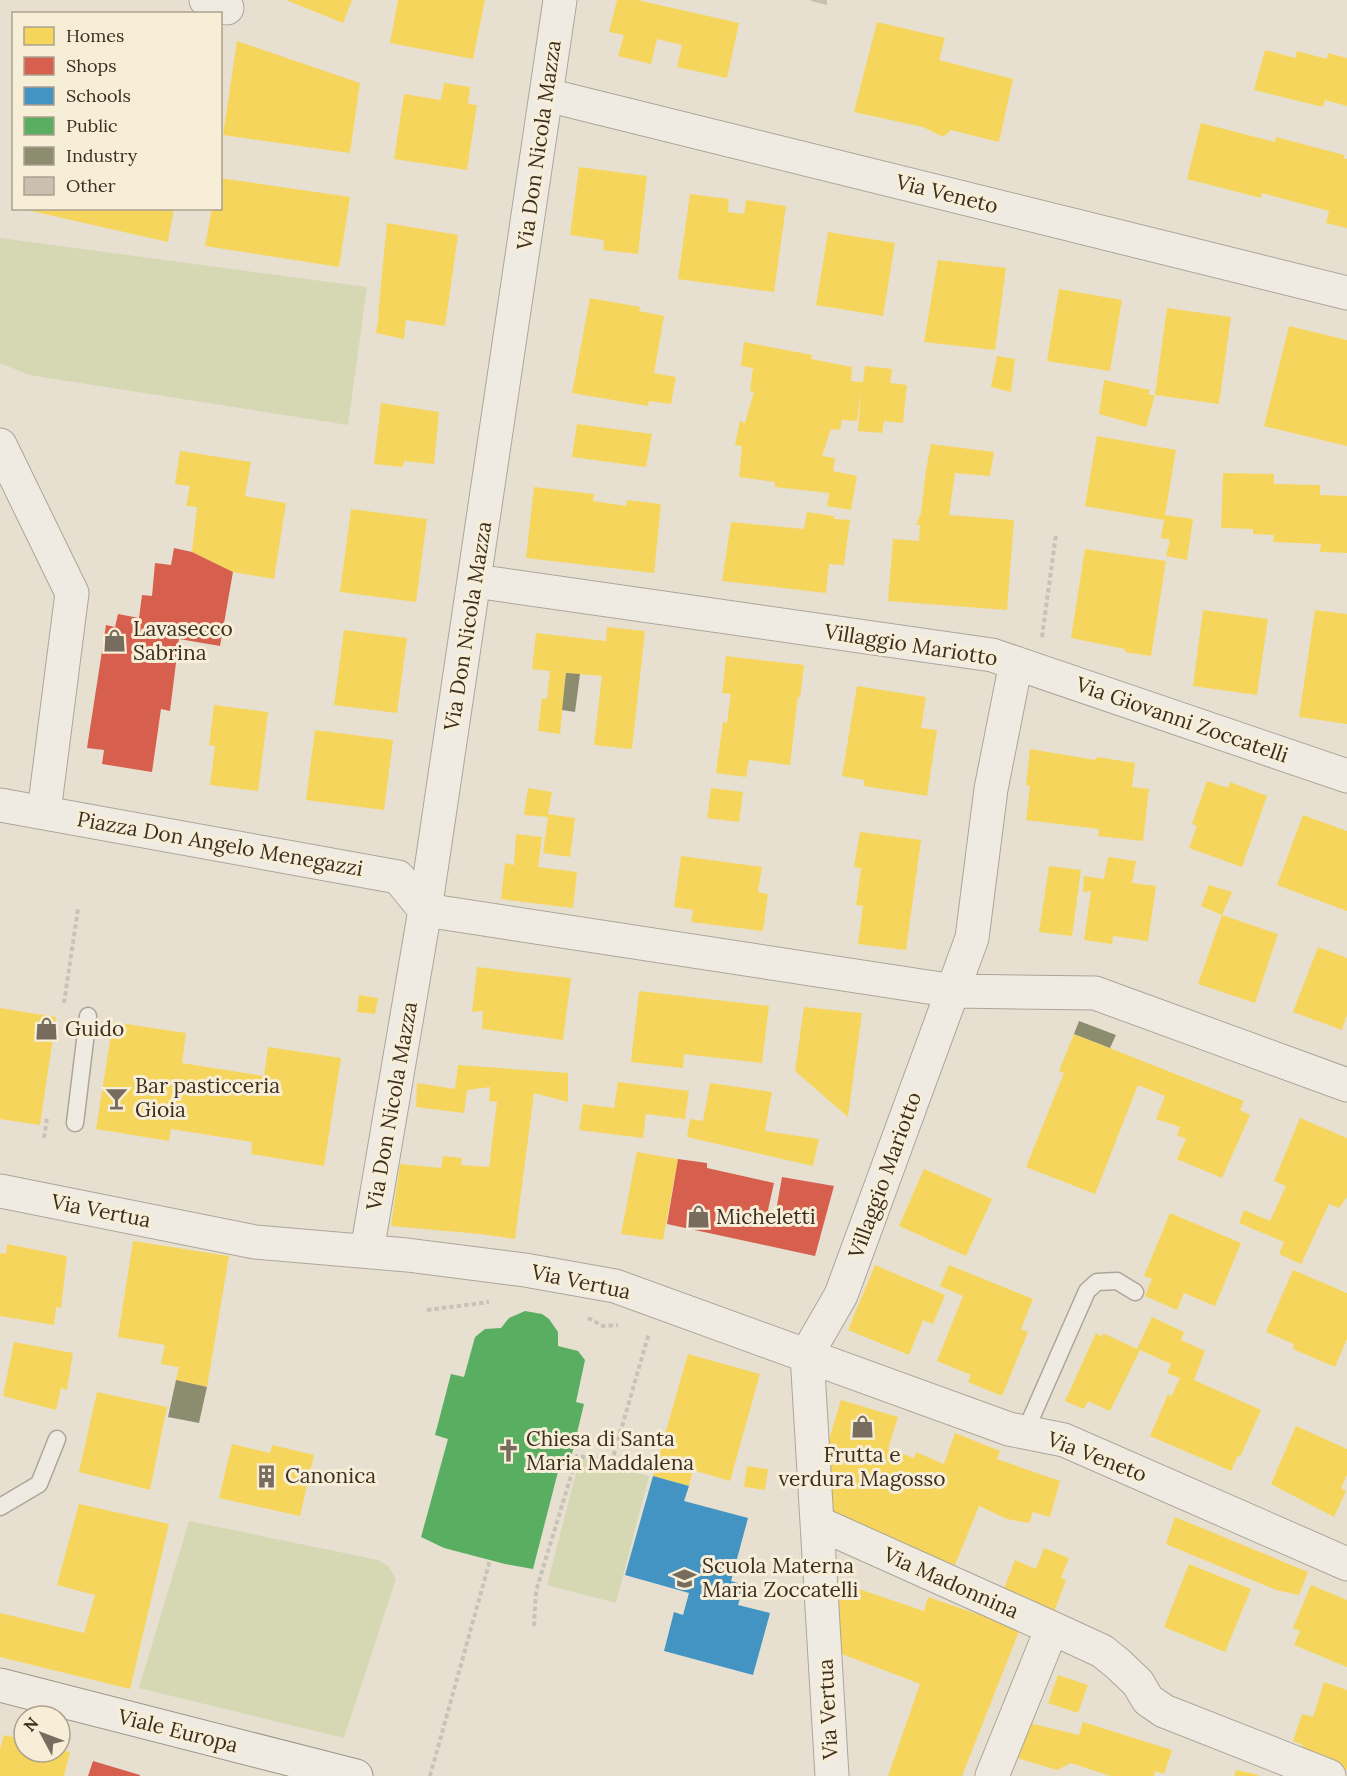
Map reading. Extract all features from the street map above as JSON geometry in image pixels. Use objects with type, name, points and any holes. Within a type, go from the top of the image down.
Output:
[{"type":"street","name":"Via Don Nicola Mazza","points":[[367,1251],[425,910],[560,0]]},
{"type":"street","name":"Via Veneto","points":[[547,95],[1347,292]]},
{"type":"street","points":[[0,445],[72,593],[44,812]]},
{"type":"street","name":"Villaggio Mariotto","points":[[475,581],[980,654],[1027,667],[991,789],[972,938],[841,1295],[807,1354]]},
{"type":"street","name":"Via Giovanni Zoccatelli","points":[[1027,667],[1347,776]]},
{"type":"street","name":"Piazza Don Angelo Menegazzi","points":[[0,805],[398,877],[425,910]]},
{"type":"street","points":[[425,910],[954,991],[1095,993],[1347,1085]]},
{"type":"street","name":"Via Vertua","points":[[0,1191],[255,1242],[367,1251],[525,1270],[615,1286],[807,1354],[832,1776]]},
{"type":"street","name":"Via Veneto","points":[[807,1354],[1009,1429],[1064,1440],[1347,1564]]},
{"type":"street","name":"Via Madonnina","points":[[818,1523],[1102,1651],[1138,1683],[1148,1700],[1164,1711],[1329,1776]]},
{"type":"street","points":[[992,1776],[1052,1628]]},
{"type":"street","name":"Viale Europa","points":[[0,1685],[306,1770],[356,1776]]},
{"type":"lane","points":[[75,1123],[88,1016]]},
{"type":"lane","points":[[1025,1432],[1087,1291],[1097,1282],[1117,1281],[1135,1292]]},
{"type":"lane","points":[[0,1507],[39,1484],[57,1439]]},
{"type":"path","points":[[1027,667],[1056,534]]},
{"type":"path","points":[[427,1310],[497,1301]]},
{"type":"path","points":[[583,1315],[603,1326],[622,1325]]},
{"type":"path","points":[[534,1626],[536,1591],[577,1456],[612,1461],[652,1324]]},
{"type":"path","points":[[430,1776],[490,1560]]},
{"type":"green space","points":[[0,238],[367,287],[348,425],[29,375],[0,363]]},
{"type":"green space","points":[[580,1458],[649,1476],[616,1603],[547,1585]]},
{"type":"green space","points":[[189,1521],[378,1560],[388,1566],[396,1579],[344,1738],[139,1688]]},
{"type":"building: Homes","points":[[286,0],[352,0],[343,23]]},
{"type":"building: Homes","points":[[398,0],[485,0],[473,59],[390,43]]},
{"type":"building: Homes","points":[[617,0],[637,0],[739,23],[727,78],[677,67],[682,45],[657,39],[651,64],[618,56],[624,35],[609,32]]},
{"type":"building: Homes","points":[[877,22],[945,38],[939,60],[1013,79],[999,142],[951,130],[941,136],[923,127],[854,112]]},
{"type":"building: Homes","points":[[237,41],[360,83],[350,153],[223,135]]},
{"type":"building: Homes","points":[[1265,50],[1295,58],[1297,51],[1327,59],[1328,53],[1347,58],[1347,106],[1325,100],[1323,107],[1254,90]]},
{"type":"building: Homes","points":[[444,83],[470,87],[468,104],[477,105],[467,170],[394,159],[404,94],[441,100]]},
{"type":"building: Homes","points":[[1201,123],[1275,142],[1276,137],[1344,155],[1347,159],[1347,228],[1326,223],[1329,211],[1262,193],[1261,198],[1187,179]]},
{"type":"building: Homes","points":[[579,167],[647,176],[638,254],[603,250],[604,240],[570,235]]},
{"type":"building: Homes","points":[[222,178],[350,197],[339,267],[205,246],[212,210],[222,210]]},
{"type":"building: Homes","points":[[690,194],[729,199],[728,212],[744,214],[746,200],[786,206],[774,292],[678,279]]},
{"type":"building: Homes","points":[[27,210],[174,210],[168,242]]},
{"type":"building: Homes","points":[[387,223],[458,235],[445,326],[406,320],[404,339],[376,333]]},
{"type":"building: Homes","points":[[828,232],[895,243],[883,316],[816,305]]},
{"type":"building: Homes","points":[[938,260],[1006,268],[995,350],[924,342]]},
{"type":"building: Homes","points":[[1059,289],[1122,300],[1110,371],[1047,361]]},
{"type":"building: Homes","points":[[590,298],[640,307],[639,311],[664,316],[654,373],[676,377],[671,404],[649,401],[648,406],[572,393]]},
{"type":"building: Homes","points":[[1167,308],[1231,317],[1219,404],[1155,395]]},
{"type":"building: Homes","points":[[1289,326],[1347,340],[1347,446],[1264,426]]},
{"type":"building: Homes","points":[[744,342],[812,355],[811,359],[852,367],[851,381],[863,382],[865,366],[892,369],[890,383],[907,385],[903,423],[884,421],[882,433],[858,431],[861,390],[857,421],[842,420],[840,430],[831,429],[822,456],[835,458],[833,471],[857,476],[851,510],[827,506],[829,493],[775,487],[775,482],[739,477],[742,446],[735,445],[740,421],[745,423],[754,392],[750,391],[753,368],[741,366]]},
{"type":"building: Homes","points":[[997,356],[1015,359],[1011,392],[991,387]]},
{"type":"building: Homes","points":[[1104,380],[1150,390],[1148,395],[1155,395],[1146,427],[1099,414]]},
{"type":"building: Homes","points":[[381,403],[439,412],[434,464],[404,461],[403,467],[374,464]]},
{"type":"building: Homes","points":[[577,424],[652,434],[646,467],[572,457]]},
{"type":"building: Homes","points":[[1097,436],[1176,450],[1165,515],[1193,519],[1187,560],[1166,556],[1170,540],[1161,538],[1164,520],[1085,506]]},
{"type":"building: Homes","points":[[931,444],[994,452],[990,476],[955,473],[949,515],[1014,520],[1007,610],[888,601],[893,539],[919,541],[920,525],[916,525],[921,513]]},
{"type":"building: Homes","points":[[180,451],[251,462],[245,496],[286,503],[274,579],[233,572],[192,552],[197,507],[186,506],[190,486],[175,484]]},
{"type":"building: Homes","points":[[1223,473],[1274,474],[1274,484],[1320,485],[1320,495],[1347,496],[1347,553],[1320,552],[1321,544],[1273,542],[1274,535],[1253,534],[1253,529],[1221,528]]},
{"type":"building: Homes","points":[[534,487],[594,494],[593,501],[626,506],[627,500],[661,504],[654,573],[526,558]]},
{"type":"building: Homes","points":[[351,509],[427,519],[416,602],[340,592]]},
{"type":"building: Homes","points":[[807,512],[834,516],[834,519],[850,520],[844,565],[829,564],[826,593],[722,581],[731,522],[804,529]]},
{"type":"building: Homes","points":[[1085,549],[1166,561],[1151,656],[1125,652],[1125,649],[1071,638]]},
{"type":"building: Homes","points":[[1203,610],[1268,619],[1257,695],[1193,686]]},
{"type":"building: Homes","points":[[1315,610],[1347,614],[1347,724],[1299,717]]},
{"type":"building: Homes","points":[[607,627],[645,631],[632,749],[594,745],[602,676],[566,673],[560,734],[538,731],[542,698],[547,699],[550,671],[532,669],[536,633],[606,641]]},
{"type":"building: Homes","points":[[344,630],[407,638],[397,713],[334,705]]},
{"type":"building: Homes","points":[[726,656],[804,665],[790,765],[749,760],[746,777],[716,773],[723,722],[727,723],[731,694],[722,693]]},
{"type":"building: Homes","points":[[857,686],[926,697],[921,728],[937,730],[927,796],[864,786],[864,780],[842,776]]},
{"type":"building: Homes","points":[[214,705],[268,712],[258,791],[210,785],[215,746],[209,745]]},
{"type":"building: Homes","points":[[315,730],[393,740],[384,810],[306,800]]},
{"type":"building: Homes","points":[[1030,749],[1095,760],[1097,757],[1135,763],[1132,787],[1149,789],[1143,841],[1098,836],[1099,829],[1026,820],[1030,786],[1026,785]]},
{"type":"building: Homes","points":[[1207,781],[1228,788],[1230,782],[1267,796],[1242,867],[1189,848],[1197,826],[1192,824]]},
{"type":"building: Homes","points":[[528,788],[552,792],[548,814],[575,818],[570,857],[543,853],[548,817],[524,815]]},
{"type":"building: Homes","points":[[711,788],[743,792],[739,822],[707,818]]},
{"type":"building: Homes","points":[[1303,815],[1347,831],[1347,911],[1277,885]]},
{"type":"building: Homes","points":[[860,832],[921,840],[906,950],[858,944],[863,906],[856,905],[861,868],[854,867]]},
{"type":"building: Homes","points":[[516,834],[542,837],[538,867],[577,872],[573,908],[501,899],[505,863],[514,865]]},
{"type":"building: Homes","points":[[681,856],[762,867],[758,892],[768,894],[763,931],[691,922],[693,910],[674,907]]},
{"type":"building: Homes","points":[[1108,857],[1136,861],[1132,883],[1156,886],[1148,941],[1113,936],[1112,944],[1084,940],[1091,891],[1083,892],[1084,876],[1104,879]]},
{"type":"building: Homes","points":[[1049,866],[1081,870],[1072,936],[1039,932]]},
{"type":"building: Homes","points":[[1209,885],[1232,892],[1222,915],[1201,906]]},
{"type":"building: Homes","points":[[1222,915],[1278,934],[1255,1003],[1198,984]]},
{"type":"building: Homes","points":[[1318,947],[1347,958],[1347,1015],[1342,1030],[1293,1012]]},
{"type":"building: Homes","points":[[477,967],[571,978],[563,1040],[482,1029],[483,1011],[472,1012]]},
{"type":"building: Homes","points":[[639,991],[769,1006],[762,1063],[684,1054],[683,1068],[631,1062]]},
{"type":"building: Homes","points":[[359,995],[378,998],[375,1014],[357,1012]]},
{"type":"building: Homes","points":[[804,1007],[862,1013],[848,1117],[795,1071]]},
{"type":"building: Homes","points":[[0,1008],[56,1017],[40,1125],[0,1119]]},
{"type":"building: Homes","points":[[113,1022],[186,1033],[182,1063],[264,1076],[268,1047],[341,1058],[324,1166],[251,1154],[252,1142],[171,1129],[169,1141],[96,1129]]},
{"type":"building: Homes","points":[[1074,1034],[1244,1101],[1240,1110],[1250,1115],[1222,1178],[1177,1159],[1186,1139],[1177,1135],[1180,1127],[1156,1119],[1165,1096],[1138,1085],[1095,1194],[1026,1167],[1064,1073],[1059,1071]]},
{"type":"building: Homes","points":[[458,1065],[568,1073],[568,1102],[534,1093],[515,1239],[391,1226],[400,1164],[441,1168],[443,1156],[462,1158],[461,1165],[489,1167],[497,1102],[489,1101],[490,1087],[467,1090],[464,1113],[416,1107],[417,1083],[455,1089]]},
{"type":"building: Homes","points":[[618,1082],[689,1091],[685,1119],[646,1114],[643,1138],[579,1130],[583,1104],[614,1108]]},
{"type":"building: Homes","points":[[710,1083],[772,1092],[765,1131],[819,1139],[813,1166],[687,1137],[690,1119],[703,1121]]},
{"type":"building: Homes","points":[[1300,1118],[1347,1138],[1347,1197],[1339,1208],[1329,1204],[1301,1264],[1279,1254],[1284,1242],[1239,1223],[1244,1210],[1270,1221],[1286,1186],[1274,1181]]},
{"type":"building: Homes","points":[[637,1152],[678,1159],[663,1240],[621,1234]]},
{"type":"building: Homes","points":[[924,1169],[992,1199],[966,1256],[899,1226]]},
{"type":"building: Homes","points":[[1170,1213],[1241,1243],[1215,1306],[1184,1293],[1177,1310],[1145,1296],[1152,1279],[1144,1276]]},
{"type":"building: Homes","points":[[133,1241],[229,1256],[207,1387],[176,1380],[179,1367],[161,1364],[165,1345],[118,1337]]},
{"type":"building: Homes","points":[[7,1244],[67,1256],[61,1308],[56,1307],[54,1325],[0,1316],[0,1253],[6,1254]]},
{"type":"building: Homes","points":[[875,1265],[945,1295],[933,1324],[923,1320],[909,1355],[848,1330]]},
{"type":"building: Homes","points":[[949,1265],[1033,1299],[1021,1329],[1028,1332],[1002,1396],[968,1382],[971,1375],[937,1361],[963,1296],[940,1286]]},
{"type":"building: Homes","points":[[1293,1270],[1347,1293],[1347,1339],[1335,1367],[1293,1349],[1294,1344],[1266,1332]]},
{"type":"building: Homes","points":[[1152,1317],[1184,1332],[1181,1340],[1205,1351],[1194,1380],[1261,1410],[1240,1457],[1238,1455],[1231,1471],[1150,1436],[1168,1394],[1171,1397],[1180,1378],[1167,1373],[1171,1364],[1140,1350],[1110,1411],[1088,1401],[1084,1409],[1065,1401],[1096,1333],[1102,1337],[1103,1333],[1137,1349]]},
{"type":"building: Homes","points":[[14,1342],[73,1353],[67,1390],[61,1388],[56,1410],[3,1396]]},
{"type":"building: Homes","points":[[688,1354],[760,1374],[730,1481],[693,1470],[689,1486],[653,1476]]},
{"type":"building: Homes","points":[[97,1392],[167,1407],[150,1490],[79,1472]]},
{"type":"building: Homes","points":[[841,1400],[898,1417],[888,1449],[914,1458],[916,1452],[944,1464],[955,1433],[1000,1451],[997,1459],[1060,1481],[1050,1517],[1033,1512],[1029,1523],[1007,1519],[979,1506],[951,1575],[925,1564],[928,1554],[822,1512],[821,1466]]},
{"type":"building: Homes","points":[[1296,1426],[1347,1449],[1347,1475],[1341,1488],[1346,1491],[1334,1517],[1271,1484]]},
{"type":"building: Homes","name":"Canonica","points":[[232,1444],[270,1453],[272,1445],[314,1455],[300,1516],[219,1498]]},
{"type":"building: Homes","points":[[747,1466],[768,1469],[765,1490],[744,1487]]},
{"type":"building: Homes","points":[[79,1504],[169,1524],[130,1689],[0,1657],[0,1613],[84,1633],[95,1595],[57,1585]]},
{"type":"building: Homes","points":[[1175,1517],[1308,1572],[1299,1595],[1276,1590],[1166,1544]]},
{"type":"building: Homes","points":[[1044,1548],[1069,1558],[1061,1578],[1066,1580],[1053,1614],[1002,1594],[1015,1560],[1036,1569]]},
{"type":"building: Homes","points":[[1189,1564],[1251,1589],[1225,1652],[1164,1627]]},
{"type":"building: Homes","points":[[829,1579],[924,1611],[928,1597],[1020,1629],[962,1776],[888,1776],[920,1684],[834,1651]]},
{"type":"building: Homes","points":[[1311,1585],[1347,1600],[1347,1667],[1294,1645],[1300,1631],[1293,1628]]},
{"type":"building: Homes","points":[[1058,1675],[1088,1685],[1078,1713],[1048,1703]]},
{"type":"building: Homes","points":[[1324,1682],[1347,1690],[1347,1770],[1300,1753],[1303,1745],[1293,1741],[1302,1714],[1313,1717]]},
{"type":"building: Homes","points":[[1083,1722],[1172,1750],[1164,1774],[1155,1771],[1154,1776],[1110,1776],[1071,1763],[1057,1770],[1017,1758],[1029,1723],[1079,1735]]},
{"type":"building: Homes","points":[[4,1735],[12,1737],[12,1764],[67,1764],[64,1776],[0,1776],[0,1749]]},
{"type":"building: Homes","points":[[1236,1770],[1259,1775],[1259,1776],[1234,1776]]},
{"type":"building: Shops","points":[[174,548],[192,552],[233,572],[220,646],[179,639],[170,711],[161,709],[152,772],[102,764],[104,750],[87,748],[106,625],[115,627],[118,614],[139,618],[142,595],[152,596],[155,563],[171,565]]},
{"type":"building: Shops","points":[[678,1159],[707,1163],[707,1168],[774,1183],[768,1210],[776,1211],[782,1177],[834,1186],[815,1256],[667,1224]]},
{"type":"building: Shops","points":[[93,1761],[140,1775],[140,1776],[88,1776]]},
{"type":"building: Schools","name":"Scuola Materna Maria Zoccatelli","points":[[653,1476],[689,1486],[684,1501],[748,1518],[731,1581],[744,1585],[738,1605],[770,1613],[753,1675],[664,1651],[674,1612],[683,1615],[689,1593],[625,1575]]},
{"type":"building: Public","name":"Chiesa di Santa Maria Maddalena","points":[[525,1311],[542,1314],[549,1319],[558,1332],[558,1346],[578,1351],[585,1360],[576,1402],[584,1404],[569,1466],[560,1464],[533,1569],[444,1548],[421,1537],[448,1439],[435,1435],[451,1374],[464,1377],[475,1337],[485,1329],[501,1328],[509,1318]]},
{"type":"building: Industry","points":[[566,673],[580,674],[575,712],[562,710]]},
{"type":"building: Industry","points":[[1079,1021],[1116,1035],[1110,1048],[1074,1034]]},
{"type":"building: Industry","points":[[176,1380],[207,1387],[199,1423],[168,1417]]},
{"type":"building: Other","points":[[827,0],[827,5],[811,1]]},
{"type":"place","name":"Lavasecco Sabrina","points":[[115,641]]},
{"type":"place","name":"Guido","points":[[47,1029]]},
{"type":"place","name":"Bar pasticceria Gioia","points":[[117,1098]]},
{"type":"place","name":"Micheletti","points":[[698,1217]]},
{"type":"place","name":"Frutta e verdura Magosso","points":[[862,1427]]},
{"type":"place","name":"Chiesa di Santa Maria Maddalena","points":[[508,1451]]},
{"type":"place","name":"Canonica","points":[[267,1476]]},
{"type":"place","name":"Scuola Materna Maria Zoccatelli","points":[[684,1578]]}]
